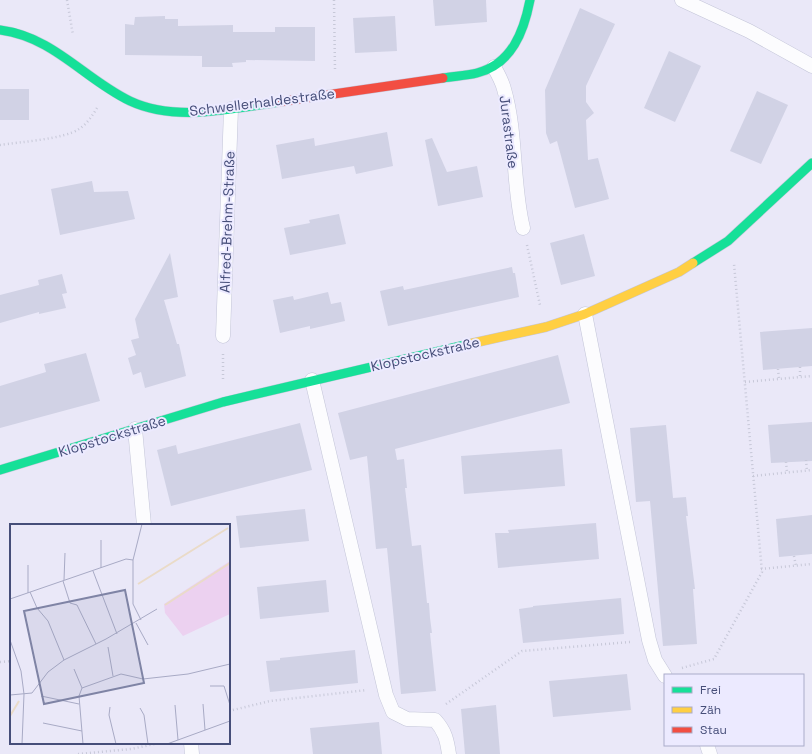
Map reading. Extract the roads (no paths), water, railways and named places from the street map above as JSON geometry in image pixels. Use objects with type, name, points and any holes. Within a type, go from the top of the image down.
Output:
[{"type":"street","points":[[494,66],[506,58],[516,44],[523,27],[530,0]]},
{"type":"street","name":"Schwellerhaldestraße","points":[[0,30],[8,31],[49,46],[110,89],[130,101],[169,113],[230,109],[336,94],[478,73],[494,66]]},
{"type":"street","name":"Klopstockstraße","points":[[0,470],[223,402],[546,326],[585,314],[679,272],[728,241],[759,214],[812,163]]},
{"type":"lane","points":[[682,0],[749,31],[812,66]]},
{"type":"lane","name":"Jurastraße","points":[[494,66],[504,87],[508,107],[518,207],[523,228]]},
{"type":"lane","name":"Alfred-Brehm-Straße","points":[[223,336],[230,109]]},
{"type":"lane","points":[[585,314],[649,640],[655,660],[664,674]]},
{"type":"lane","points":[[312,380],[384,688],[392,712],[407,719],[435,720],[443,730],[447,740],[449,754]]},
{"type":"lane","points":[[135,428],[144,524]]},
{"type":"lane","points":[[191,744],[192,754]]}]
